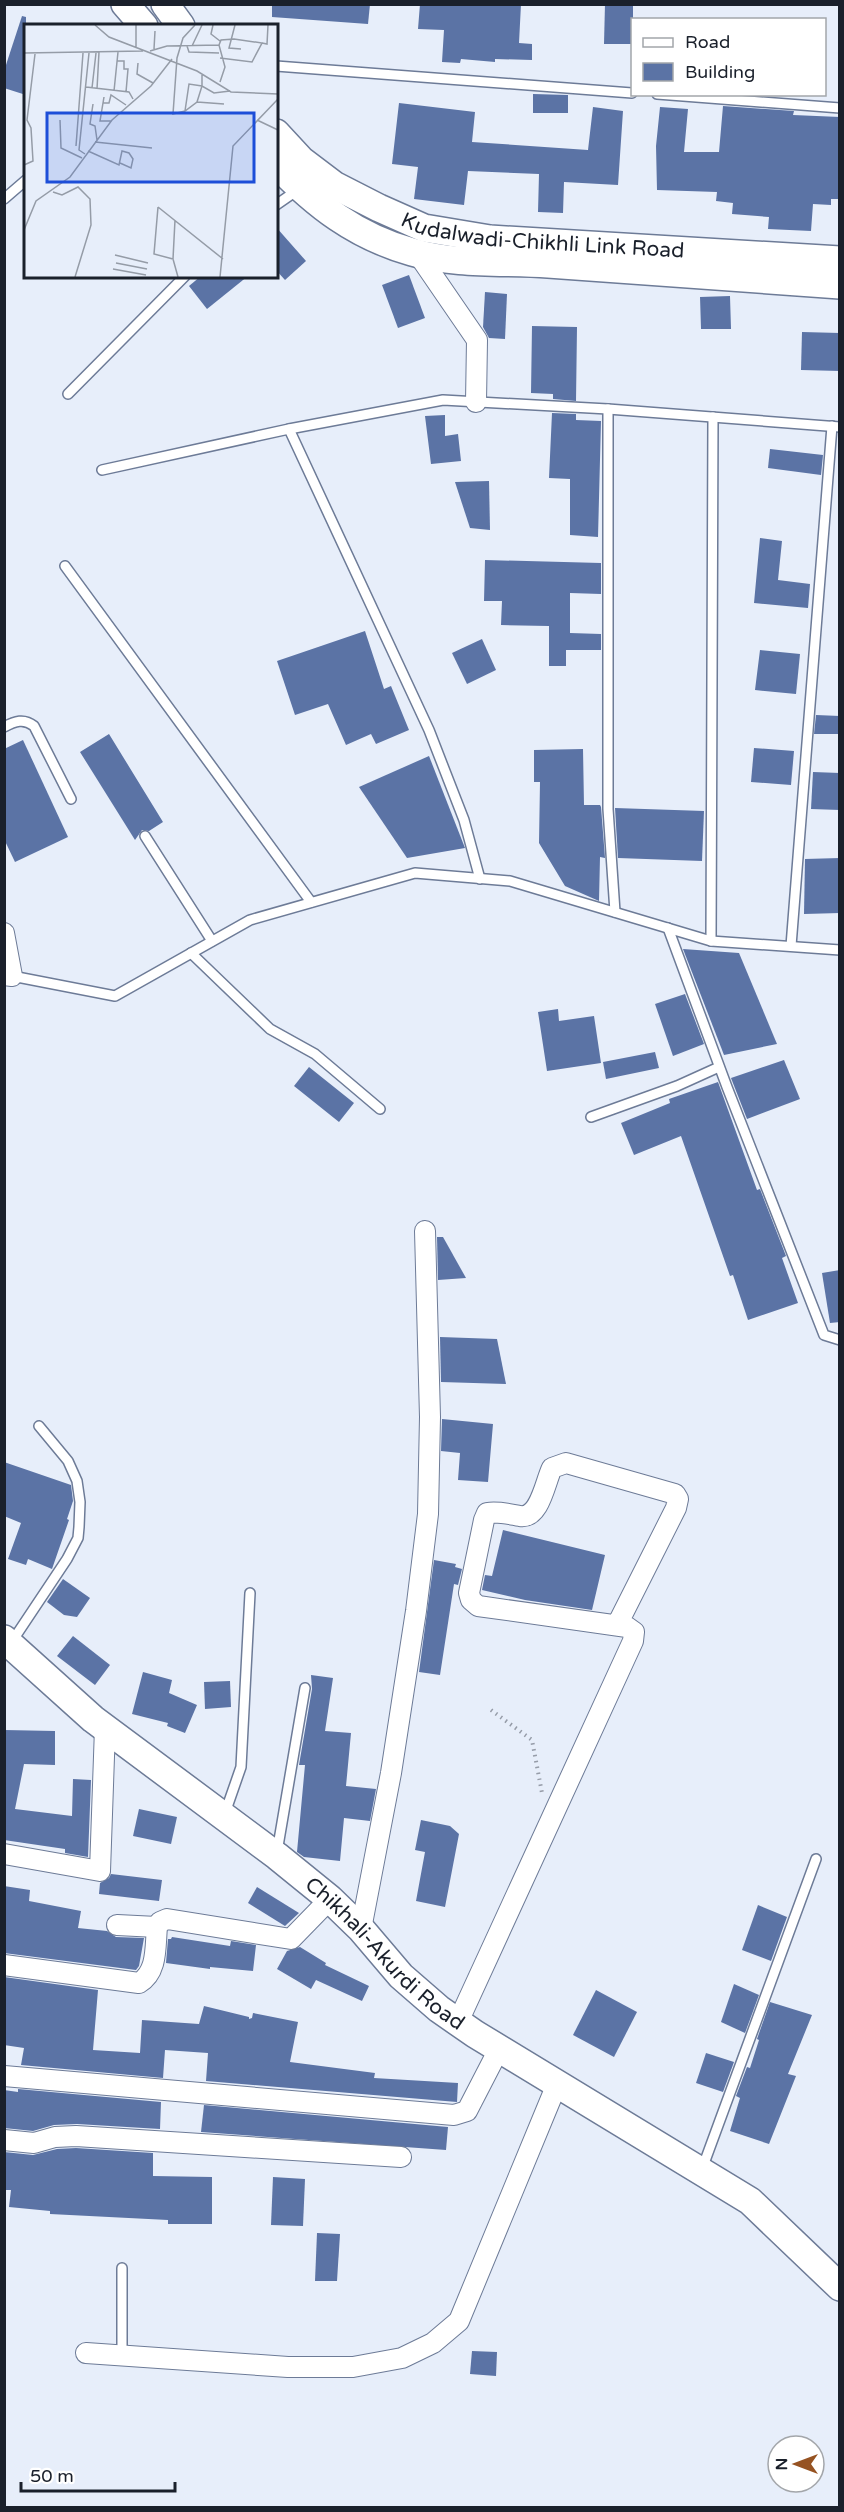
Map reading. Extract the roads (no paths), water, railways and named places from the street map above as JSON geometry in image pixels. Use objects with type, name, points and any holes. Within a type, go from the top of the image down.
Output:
[{"type":"main road","points":[[126,4],[142,24]]},
{"type":"main road","points":[[165,4],[180,24]]},
{"type":"main road","name":"Kudalwadi-Chikhli Link Road","points":[[278,135],[300,160],[334,185],[424,228],[490,239],[840,260]]},
{"type":"main road","name":"Kudalwadi-Chikhli Link Road","points":[[278,166],[300,189],[354,229],[418,254],[451,261],[512,261],[840,285]]},
{"type":"main road","name":"Chikhali-Akurdi Road","points":[[7,1642],[105,1728],[277,1856],[330,1899],[361,1929],[401,1976],[439,2008],[499,2049],[750,2201],[837,2284]]},
{"type":"street","points":[[418,254],[477,340],[476,402]]},
{"type":"street","points":[[4,933],[8,976]]},
{"type":"street","points":[[361,1929],[391,1773],[416,1611],[428,1514],[430,1416],[425,1231]]},
{"type":"street","points":[[458,2022],[633,1641],[634,1632],[627,1627],[617,1625],[478,1606],[471,1600],[469,1593],[487,1513],[525,1517],[531,1514],[537,1508],[552,1468],[566,1463],[675,1494],[678,1499],[676,1508],[617,1625]]},
{"type":"street","points":[[4,1854],[100,1871],[105,1728]]},
{"type":"street","points":[[4,1965],[139,1983],[152,1970],[157,1927],[160,1922],[167,1919],[291,1939],[330,1899]]},
{"type":"street","points":[[117,1925],[157,1927]]},
{"type":"street","points":[[4,2076],[454,2115],[466,2111],[499,2049]]},
{"type":"street","points":[[86,2353],[288,2367],[353,2367],[402,2358],[433,2343],[459,2321],[557,2084]]},
{"type":"street","points":[[4,2140],[34,2143],[55,2137],[76,2136],[401,2157]]},
{"type":"lane","points":[[278,66],[631,93]]},
{"type":"lane","points":[[683,96],[840,108]]},
{"type":"lane","points":[[4,200],[24,182]]},
{"type":"lane","points":[[278,204],[300,189]]},
{"type":"lane","points":[[68,394],[183,278]]},
{"type":"lane","points":[[102,470],[289,429],[443,400],[608,409],[836,427],[792,946]]},
{"type":"lane","points":[[608,409],[608,809],[615,912]]},
{"type":"lane","points":[[711,941],[713,417]]},
{"type":"lane","points":[[289,429],[429,730],[464,820],[480,879]]},
{"type":"lane","points":[[65,566],[311,902]]},
{"type":"lane","points":[[4,727],[21,720],[28,721],[34,726],[71,800]]},
{"type":"lane","points":[[145,837],[212,941]]},
{"type":"lane","points":[[8,976],[115,996],[250,920],[415,873],[510,881],[711,941],[840,950]]},
{"type":"lane","points":[[668,928],[719,1067],[824,1335],[840,1340]]},
{"type":"lane","points":[[191,954],[270,1029],[315,1054],[380,1109]]},
{"type":"lane","points":[[591,1117],[677,1086],[719,1067]]},
{"type":"lane","points":[[7,1642],[67,1559],[78,1538],[80,1502],[77,1480],[68,1461],[39,1426]]},
{"type":"lane","points":[[224,1816],[241,1767],[250,1593]]},
{"type":"lane","points":[[277,1856],[305,1689]]},
{"type":"lane","points":[[701,2172],[816,1859]]},
{"type":"lane","points":[[122,2268],[122,2355]]}]
